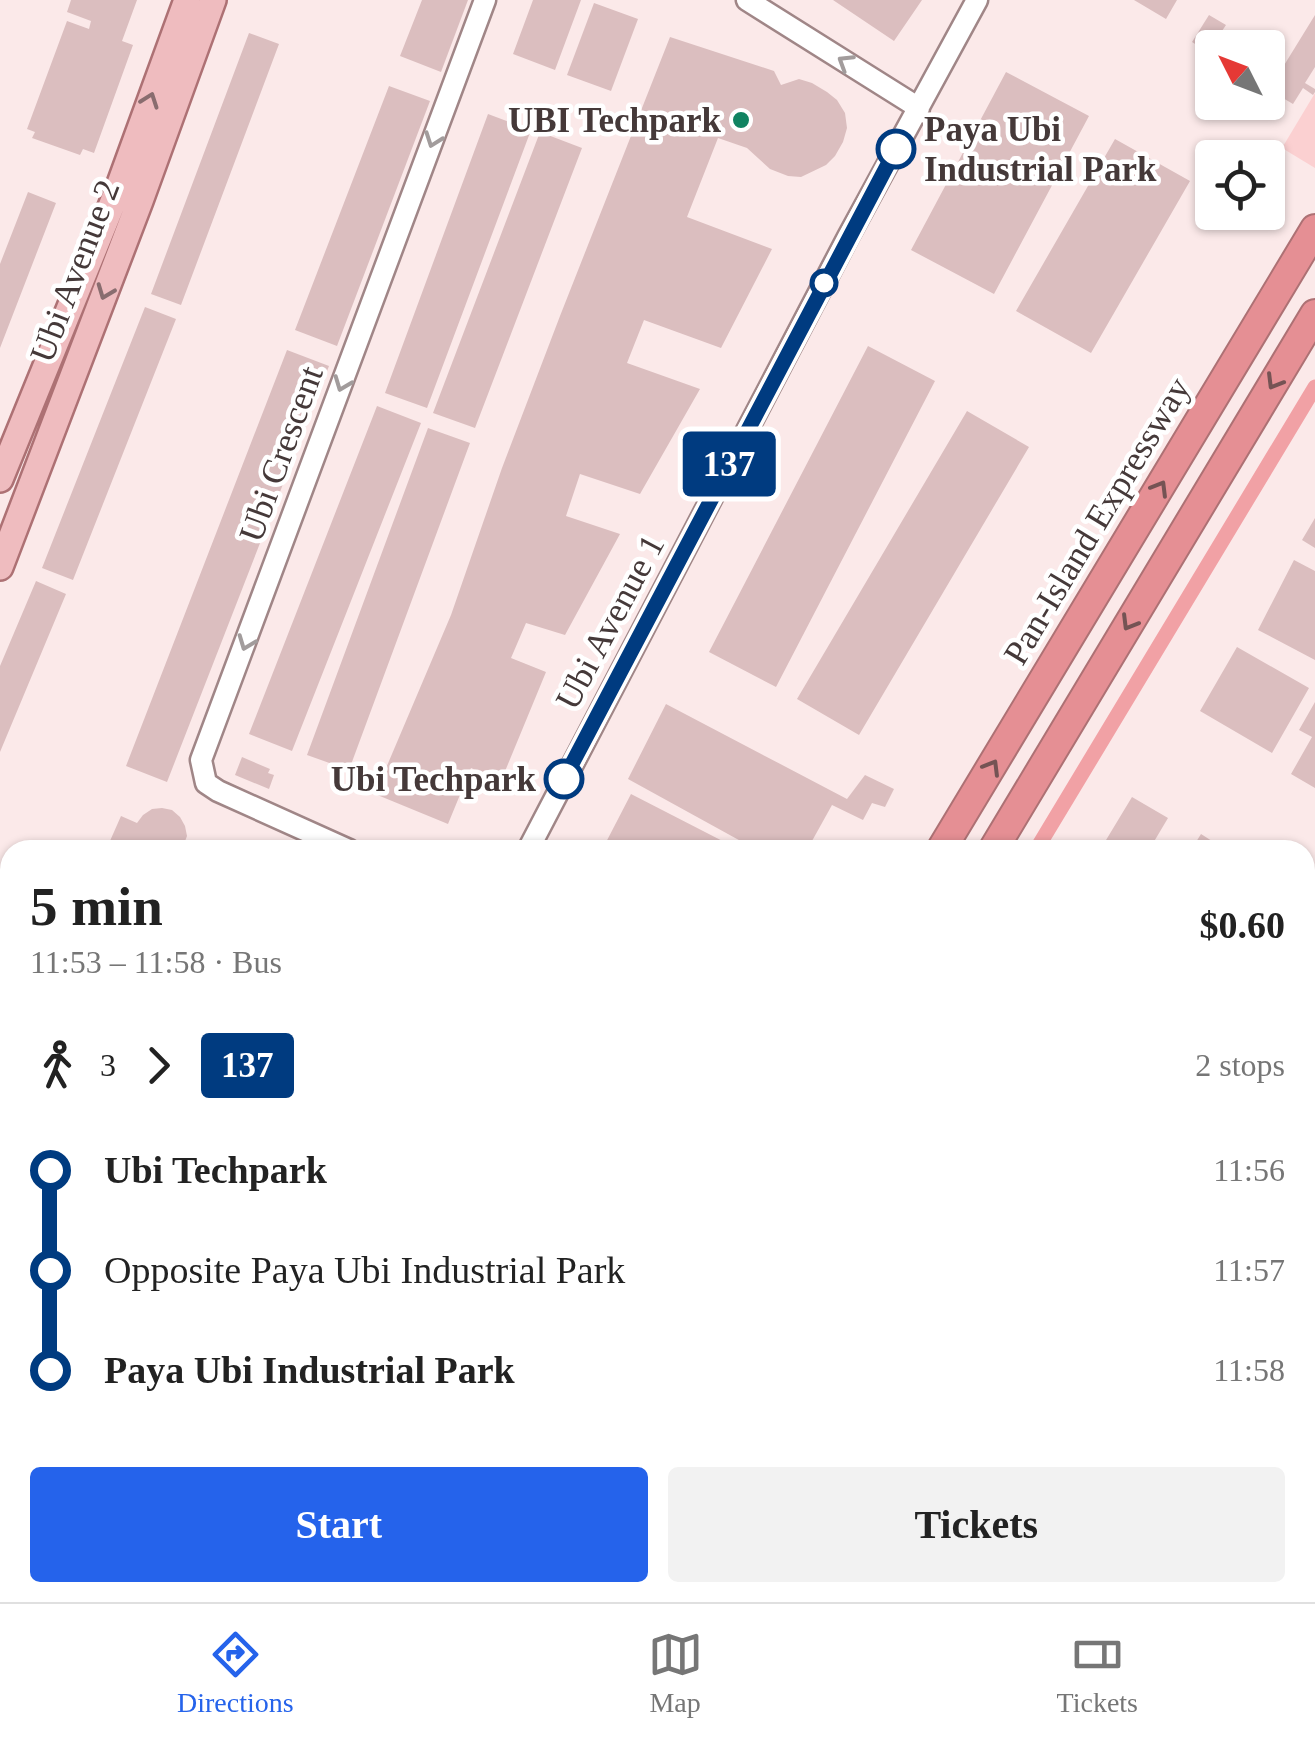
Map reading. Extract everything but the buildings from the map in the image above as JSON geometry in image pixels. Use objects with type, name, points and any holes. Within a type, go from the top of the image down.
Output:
[{"type":"highway","name":"Pan-Island Expressway","points":[[947,840],[1315,229]]},
{"type":"highway","points":[[1000,840],[1315,314]]},
{"type":"main road","name":"Ubi Avenue 2","points":[[0,479],[117,192],[187,0]]},
{"type":"main road","name":"Ubi Avenue 2","points":[[0,567],[213,0]]},
{"type":"street","name":"Ubi Crescent","points":[[328,840],[206,783],[201,760],[485,0]]},
{"type":"street","points":[[746,0],[919,108]]},
{"type":"street","name":"Ubi Avenue 1","points":[[533,840],[974,3]]},
{"type":"shaded area","points":[[1315,93],[1315,168],[1285,150],[1285,143]]},
{"type":"waterway","points":[[1042,840],[1315,387]]},
{"type":"bus line","name":"137","points":[[564,779],[896,149]]},
{"type":"place","name":"UBI Techpark","points":[[741,120]]},
{"type":"place","name":"Paya Ubi Industrial Park","points":[[896,149]]},
{"type":"place","name":"Ubi Techpark","points":[[564,779]]}]
